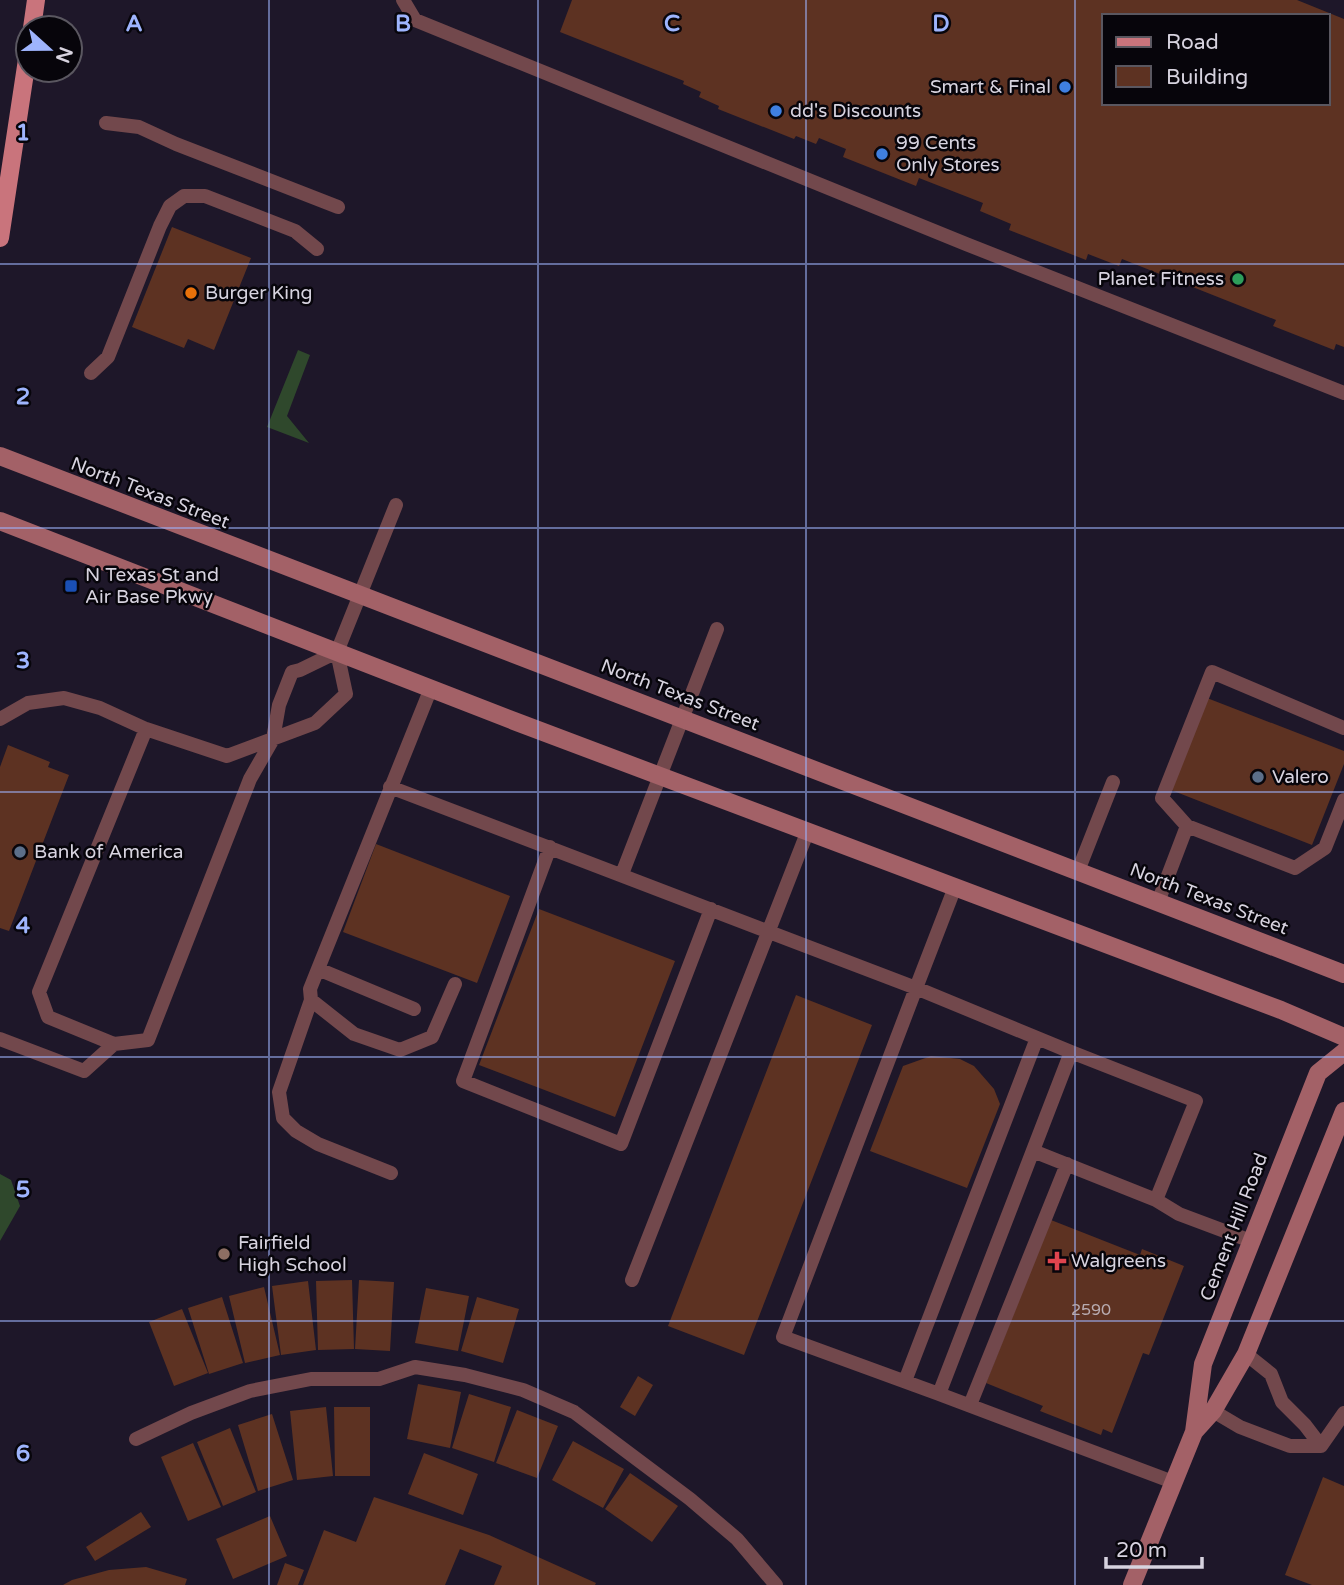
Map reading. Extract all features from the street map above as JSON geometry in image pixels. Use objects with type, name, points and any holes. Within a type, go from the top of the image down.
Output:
[{"type":"main road","points":[[0,238],[23,84]]},
{"type":"main road","name":"North Texas Street","points":[[0,456],[1344,974]]},
{"type":"main road","points":[[0,521],[660,777],[1281,1010],[1344,1037]]},
{"type":"main road","name":"Cement Hill Road","points":[[1132,1585],[1194,1432],[1203,1364],[1251,1241],[1318,1073],[1344,1052]]},
{"type":"main road","name":"Cement Hill Road","points":[[1194,1432],[1213,1411],[1246,1354],[1344,1111]]},
{"type":"lane","points":[[403,0],[415,19],[426,24],[1344,393]]},
{"type":"lane","points":[[106,124],[139,127],[338,207]]},
{"type":"lane","points":[[91,373],[108,357],[170,206],[184,196],[205,196],[295,231],[317,249]]},
{"type":"lane","points":[[0,719],[28,703],[64,698],[100,708],[146,729],[227,756],[315,723],[346,694],[337,652],[396,505]]},
{"type":"lane","points":[[622,874],[717,629]]},
{"type":"lane","points":[[146,729],[39,992],[48,1017],[114,1044],[148,1040],[250,779],[273,739],[279,705],[292,672],[337,652]]},
{"type":"lane","points":[[1344,728],[1212,672],[1163,797],[1187,826],[1295,868],[1325,848],[1344,800]]},
{"type":"lane","points":[[391,1173],[318,1144],[296,1131],[284,1118],[279,1092],[311,1000],[310,989],[431,688]]},
{"type":"lane","points":[[1078,871],[1114,782]]},
{"type":"lane","points":[[390,787],[768,930],[1196,1101],[1156,1200]]},
{"type":"lane","points":[[1158,902],[1187,826]]},
{"type":"lane","points":[[632,1280],[807,833]]},
{"type":"lane","points":[[550,847],[463,1081],[621,1144],[711,909]]},
{"type":"lane","points":[[955,887],[783,1337],[1173,1482]]},
{"type":"lane","points":[[318,969],[414,1009]]},
{"type":"lane","points":[[311,1000],[354,1034],[400,1050],[432,1037],[455,984]]},
{"type":"lane","points":[[905,1381],[1037,1038]]},
{"type":"lane","points":[[0,1039],[84,1071],[114,1044]]},
{"type":"lane","points":[[939,1394],[1071,1052]]},
{"type":"lane","points":[[1033,1151],[1156,1200],[1179,1214],[1251,1241]]},
{"type":"lane","points":[[970,1405],[1067,1164]]},
{"type":"lane","points":[[1246,1354],[1271,1374],[1282,1402],[1321,1446]]},
{"type":"lane","points":[[136,1439],[191,1413],[250,1391],[312,1380],[379,1379],[415,1367],[465,1375],[523,1390],[574,1412],[690,1499],[737,1539],[776,1585]]},
{"type":"lane","points":[[1213,1411],[1240,1427],[1290,1446],[1321,1446]]},
{"type":"lane","points":[[1321,1446],[1344,1413]]},
{"type":"green space","points":[[298,350],[310,355],[287,416],[309,443],[267,427]]},
{"type":"green space","points":[[0,1174],[11,1180],[20,1206],[0,1241]]},
{"type":"building","points":[[572,0],[1297,0],[1344,19],[1344,347],[1336,344],[1334,350],[1273,326],[1276,320],[1122,259],[1119,266],[1088,254],[1086,260],[1009,230],[1011,224],[980,211],[983,203],[919,178],[916,186],[843,157],[846,149],[819,138],[816,144],[796,136],[794,139],[718,109],[719,106],[699,97],[701,92],[683,84],[684,81],[560,32]]},
{"type":"building","name":"Burger King","points":[[172,227],[251,258],[214,350],[188,339],[184,348],[132,327]]},
{"type":"building","name":"Valero","points":[[1207,698],[1344,751],[1344,764],[1312,845],[1171,790]]},
{"type":"building","name":"Bank of America","points":[[8,745],[50,762],[48,767],[69,775],[9,931],[0,928],[0,767]]},
{"type":"building","points":[[376,844],[510,896],[477,983],[343,932]]},
{"type":"building","points":[[539,909],[675,961],[615,1117],[479,1065]]},
{"type":"building","points":[[796,995],[872,1025],[744,1355],[668,1326]]},
{"type":"building","points":[[931,1056],[960,1059],[974,1066],[994,1089],[1000,1104],[967,1188],[870,1151],[903,1066]]},
{"type":"building","points":[[1051,1220],[1140,1255],[1142,1249],[1184,1266],[1149,1355],[1143,1353],[1112,1433],[1103,1429],[1101,1435],[1040,1411],[1043,1406],[986,1383]]},
{"type":"building","points":[[352,1280],[354,1349],[318,1350],[316,1281]]},
{"type":"building","points":[[359,1280],[394,1282],[390,1351],[355,1349]]},
{"type":"building","points":[[308,1281],[316,1350],[281,1355],[272,1286]]},
{"type":"building","points":[[264,1287],[280,1355],[245,1363],[229,1296]]},
{"type":"building","points":[[426,1288],[469,1296],[458,1351],[415,1343]]},
{"type":"building","points":[[222,1297],[243,1363],[209,1374],[188,1308]]},
{"type":"building","points":[[477,1297],[519,1309],[503,1363],[461,1351]]},
{"type":"building","points":[[182,1309],[208,1373],[174,1386],[149,1322]]},
{"type":"building","points":[[638,1376],[653,1385],[635,1416],[620,1407]]},
{"type":"building","points":[[418,1384],[461,1392],[450,1448],[407,1439]]},
{"type":"building","points":[[469,1394],[511,1407],[494,1462],[452,1448]]},
{"type":"building","points":[[326,1407],[333,1476],[297,1480],[290,1411]]},
{"type":"building","points":[[334,1407],[370,1407],[370,1476],[335,1476]]},
{"type":"building","points":[[517,1410],[558,1426],[537,1478],[496,1463]]},
{"type":"building","points":[[272,1414],[293,1480],[258,1491],[238,1425]]},
{"type":"building","points":[[230,1428],[256,1492],[223,1506],[197,1442]]},
{"type":"building","points":[[573,1441],[624,1469],[603,1508],[552,1480]]},
{"type":"building","points":[[193,1443],[221,1507],[188,1521],[161,1457]]},
{"type":"building","points":[[424,1453],[478,1474],[463,1515],[408,1494]]},
{"type":"building","points":[[630,1473],[678,1506],[652,1542],[605,1509]]},
{"type":"building","points":[[1323,1477],[1344,1486],[1344,1585],[1312,1585],[1285,1575]]},
{"type":"building","points":[[374,1497],[489,1535],[596,1583],[494,1585],[502,1566],[460,1549],[445,1585],[303,1585],[324,1530],[356,1542]]},
{"type":"building","points":[[141,1512],[151,1527],[95,1561],[86,1547]]},
{"type":"building","points":[[270,1516],[287,1556],[233,1579],[216,1539]]},
{"type":"building","points":[[285,1563],[304,1570],[298,1585],[277,1585]]},
{"type":"building","points":[[146,1567],[187,1579],[185,1585],[63,1585],[109,1570]]},
{"type":"place","name":"Smart & Final","points":[[1065,87]]},
{"type":"place","name":"dd's Discounts","points":[[776,111]]},
{"type":"place","name":"99 Cents Only Stores","points":[[882,154]]},
{"type":"place","name":"Planet Fitness","points":[[1238,279]]},
{"type":"place","name":"Burger King","points":[[191,293]]},
{"type":"place","name":"N Texas St and Air Base Pkwy","points":[[71,586]]},
{"type":"place","name":"Valero","points":[[1258,777]]},
{"type":"place","name":"Bank of America","points":[[20,852]]},
{"type":"place","name":"Fairfield High School","points":[[224,1254]]},
{"type":"place","name":"Walgreens","points":[[1057,1261]]}]
